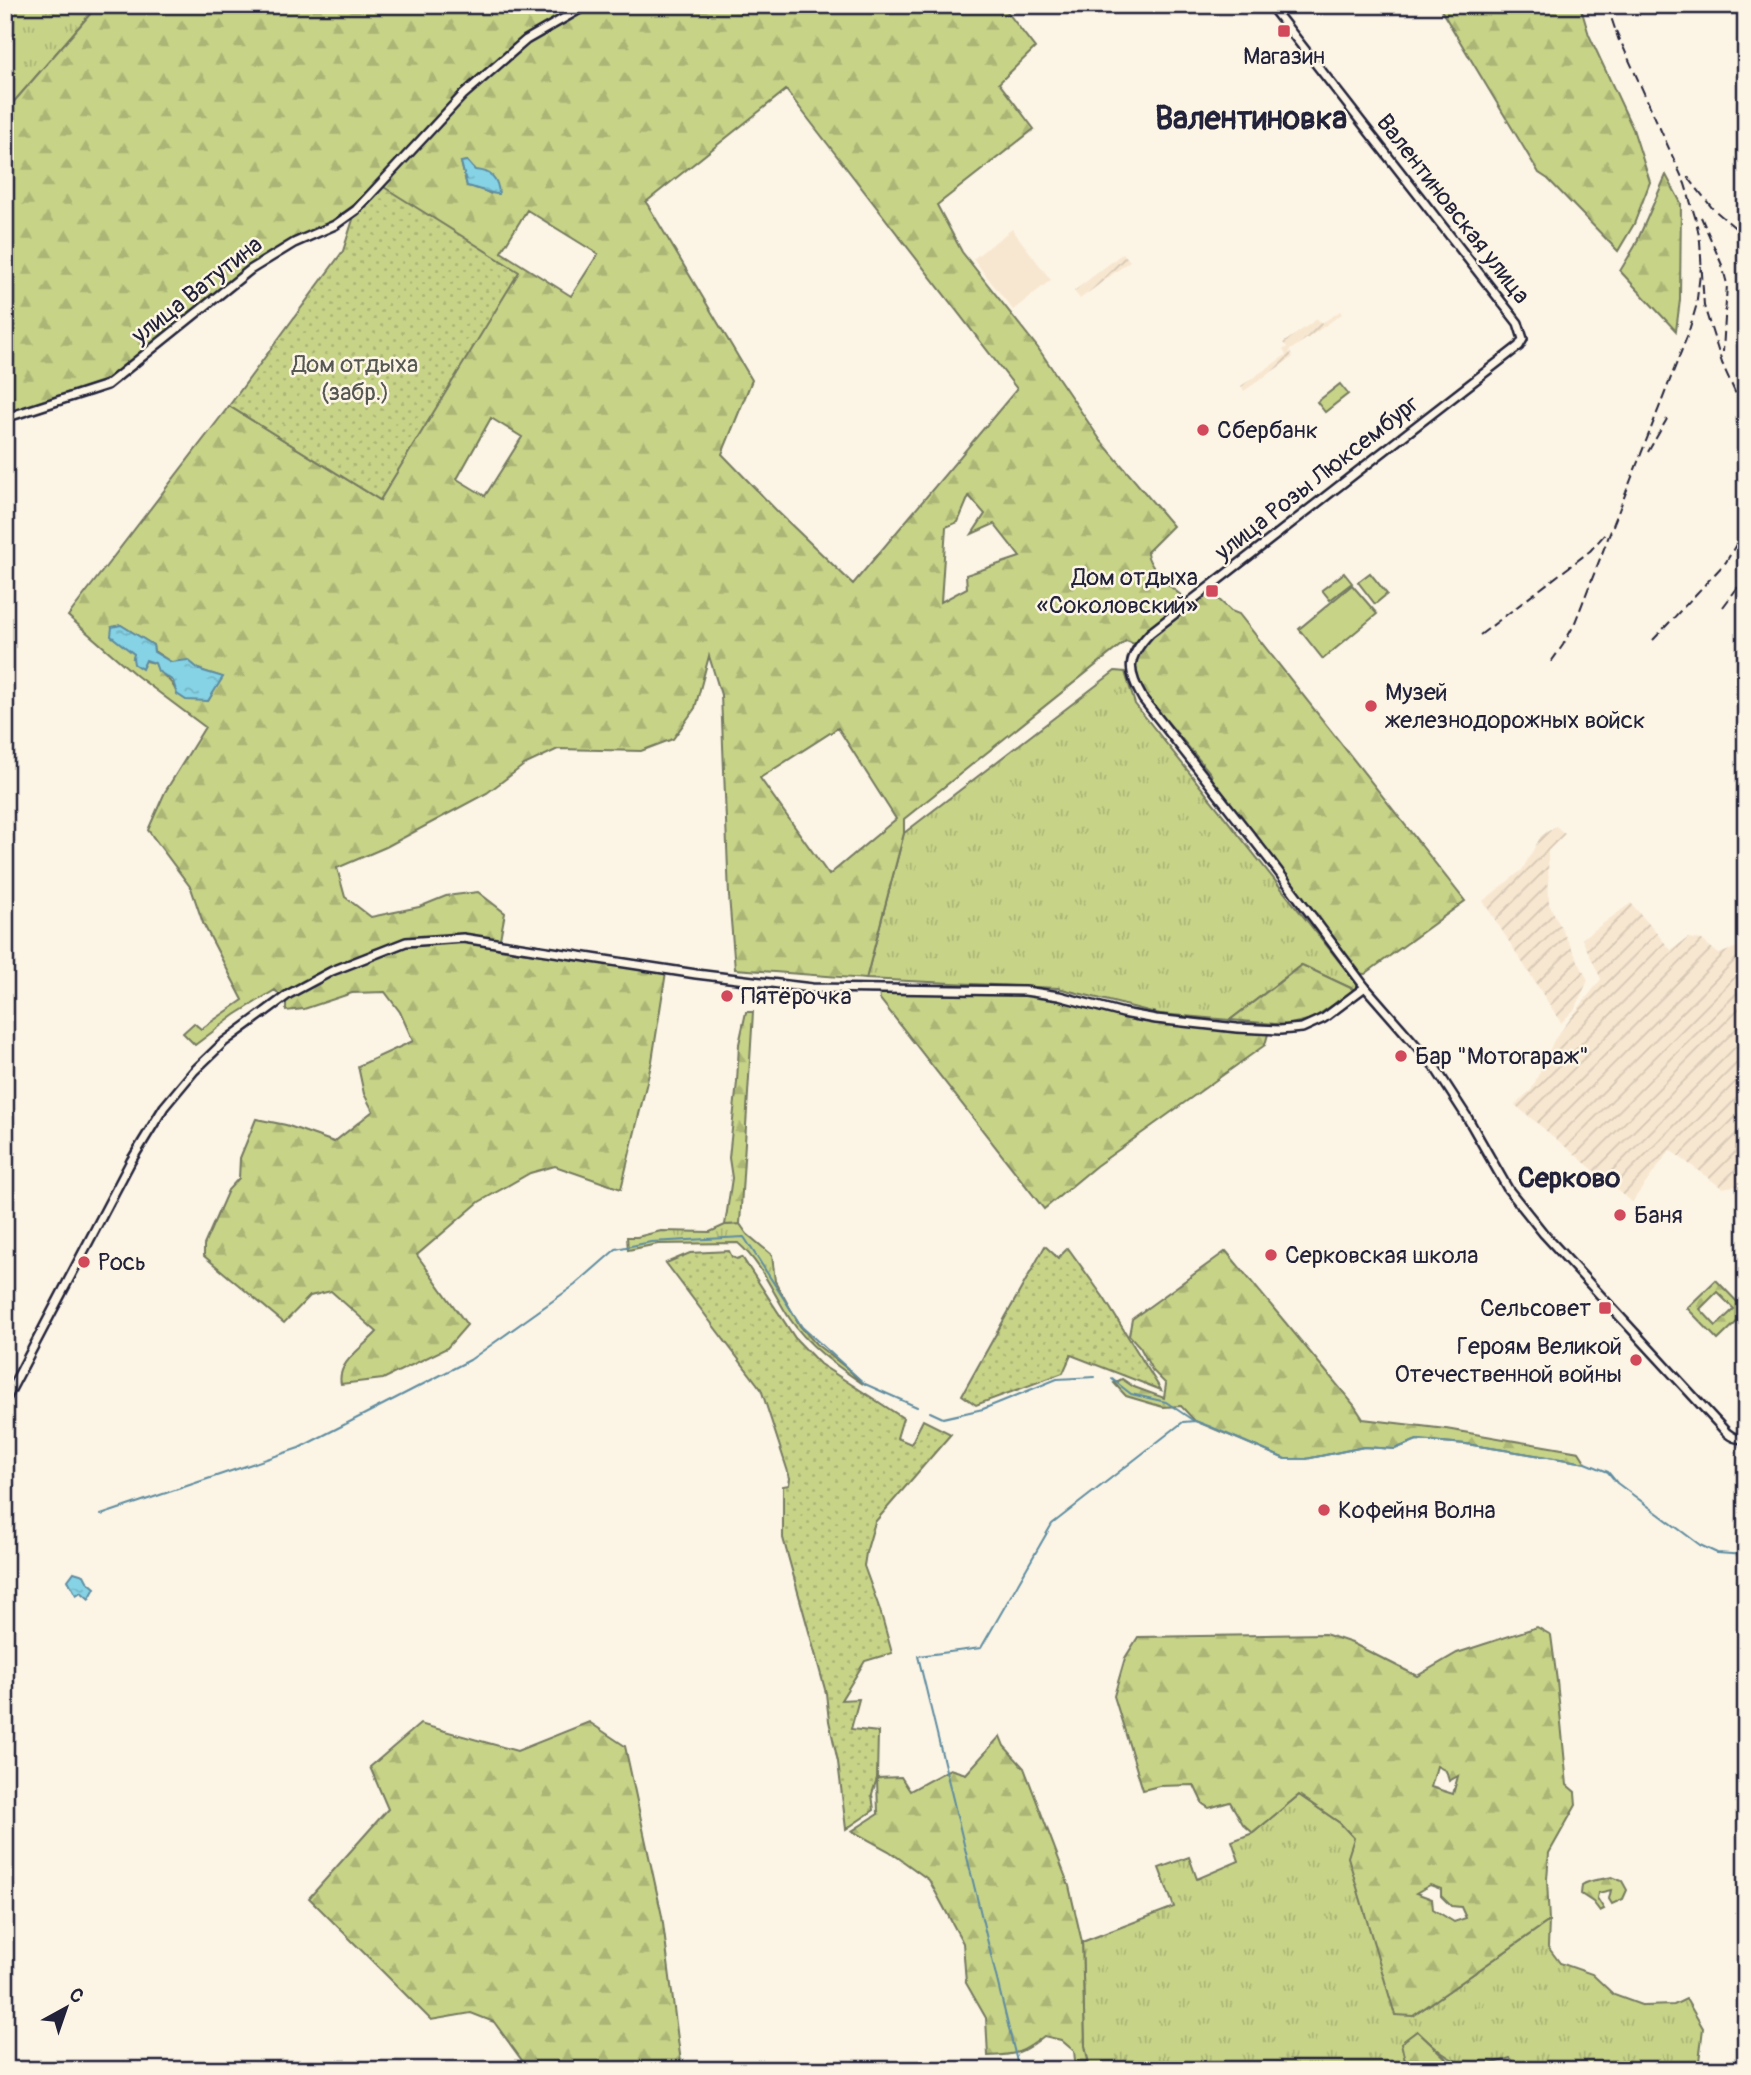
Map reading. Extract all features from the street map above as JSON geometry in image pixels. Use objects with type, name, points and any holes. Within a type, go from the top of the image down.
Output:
[{"type":"street","name":"улица Ватутина","points":[[5,418],[107,385],[250,270],[294,243],[345,218],[360,207],[463,95],[490,71],[526,40],[587,5]]},
{"type":"street","name":"Валентиновская улица","points":[[1270,5],[1518,323],[1523,340]]},
{"type":"street","name":"улица Розы Люксембург","points":[[1365,987],[1143,699],[1130,671],[1131,662],[1137,649],[1150,633],[1523,340]]},
{"type":"street","points":[[5,1401],[131,1161],[156,1119],[183,1084],[225,1042],[289,994],[332,971],[406,942],[463,938],[696,974],[812,988],[1025,991],[1059,996],[1156,1019],[1264,1030],[1302,1028],[1324,1018],[1365,987],[1434,1066],[1467,1117],[1507,1189],[1544,1234],[1727,1433],[1732,1438],[1746,1438]]},
{"type":"shaded area","points":[[1012,229],[1051,280],[1013,310],[973,259]]},
{"type":"shaded area","points":[[1123,253],[1130,261],[1080,299],[1074,291]]},
{"type":"shaded area","points":[[1340,311],[1342,314],[1289,351],[1293,357],[1244,391],[1241,386],[1286,355],[1283,350],[1287,347],[1283,343],[1317,319],[1321,324]]},
{"type":"shaded area","points":[[1556,826],[1565,834],[1548,851],[1549,904],[1588,980],[1575,1009],[1561,1023],[1483,901],[1522,870],[1541,836]]},
{"type":"shaded area","points":[[1631,903],[1671,950],[1688,938],[1702,940],[1719,954],[1743,945],[1746,948],[1746,1191],[1735,1186],[1722,1188],[1670,1150],[1632,1202],[1515,1105],[1532,1089],[1554,1040],[1601,979],[1582,939]]},
{"type":"green space","points":[[5,5],[98,5],[5,112]]},
{"type":"green space","points":[[98,5],[587,5],[577,12],[595,5],[1002,5],[1035,48],[999,83],[1034,129],[937,205],[962,252],[1038,348],[1101,441],[1173,526],[1147,552],[1157,572],[1188,600],[1198,593],[1216,597],[1231,611],[1239,614],[1465,901],[1365,974],[1355,973],[1213,781],[1211,774],[1146,696],[1132,670],[1137,645],[1126,641],[904,819],[904,833],[866,979],[735,969],[729,896],[721,695],[709,656],[695,708],[673,739],[641,751],[558,749],[524,765],[487,793],[386,847],[337,868],[345,897],[371,917],[419,907],[446,896],[478,892],[505,913],[498,949],[666,972],[652,1061],[621,1189],[555,1166],[530,1173],[479,1202],[417,1255],[467,1325],[447,1348],[383,1379],[341,1384],[341,1376],[347,1362],[377,1332],[331,1291],[310,1296],[284,1323],[204,1256],[204,1245],[228,1190],[239,1178],[240,1158],[256,1119],[286,1125],[334,1142],[373,1111],[364,1094],[358,1066],[413,1041],[400,1012],[385,992],[352,993],[304,1009],[286,1011],[286,1002],[275,990],[195,1045],[183,1033],[194,1023],[201,1029],[243,1000],[203,923],[191,888],[148,830],[165,792],[205,727],[137,676],[68,616],[229,406],[380,500],[379,184],[335,225],[266,258],[107,385],[5,418],[5,112]],"holes":[[[786,90],[1017,389],[853,584],[722,454],[752,380],[646,202]],[[467,161],[491,194],[480,188],[467,186],[461,162]],[[527,210],[598,254],[571,296],[501,252]],[[491,418],[522,437],[485,496],[457,479]],[[969,496],[985,514],[972,534],[994,524],[1020,557],[966,575],[967,588],[941,602],[946,527],[958,522]],[[121,625],[153,645],[154,651],[171,662],[188,661],[200,670],[222,677],[208,701],[177,694],[155,663],[133,658],[135,654],[112,627]],[[838,728],[896,819],[829,875],[760,778]]]},
{"type":"green space","points":[[1438,5],[1580,5],[1589,35],[1633,129],[1650,182],[1634,224],[1618,251],[1539,173]]},
{"type":"green space","points":[[1666,175],[1681,203],[1680,300],[1676,331],[1620,271],[1635,246]]},
{"type":"green space","name":"Дом отдыха (забр.)","points":[[379,184],[519,272],[380,500],[229,406],[343,251],[356,210]]},
{"type":"green space","points":[[1340,384],[1348,394],[1325,412],[1317,402]]},
{"type":"green space","points":[[1344,573],[1352,583],[1330,600],[1322,590]]},
{"type":"green space","points":[[1370,573],[1387,594],[1375,604],[1358,582]]},
{"type":"green space","points":[[1352,585],[1377,614],[1323,659],[1299,629]]},
{"type":"green space","points":[[1115,671],[1125,672],[1135,704],[1357,984],[1355,990],[1301,965],[1230,1020],[1160,1014],[1058,988],[866,979],[904,833]]},
{"type":"green space","points":[[1302,965],[1355,990],[1312,1019],[1286,1025],[1230,1020]]},
{"type":"green space","points":[[879,992],[1024,995],[1060,1000],[1125,1018],[1268,1034],[1265,1045],[1096,1166],[1044,1209],[880,999]]},
{"type":"green space","points":[[746,1012],[753,1012],[740,1224],[725,1225],[732,1178],[729,1158],[739,1044]]},
{"type":"green space","points":[[740,1224],[747,1234],[772,1255],[775,1281],[800,1326],[816,1344],[863,1384],[833,1363],[797,1329],[761,1269],[738,1243],[658,1244],[628,1250],[627,1237],[661,1231],[710,1232],[725,1225]]},
{"type":"green space","points":[[1045,1246],[1058,1258],[1068,1248],[1104,1298],[1161,1390],[1071,1355],[1063,1373],[976,1405],[962,1395]]},
{"type":"green space","points":[[729,1251],[732,1257],[742,1257],[795,1338],[820,1364],[903,1418],[897,1438],[911,1444],[923,1420],[951,1434],[875,1522],[866,1553],[864,1566],[892,1653],[865,1661],[841,1700],[859,1699],[851,1729],[878,1732],[877,1778],[872,1794],[874,1810],[846,1829],[826,1693],[783,1538],[783,1486],[789,1485],[790,1478],[761,1389],[666,1263],[690,1253]]},
{"type":"green space","points":[[1226,1251],[1363,1419],[1446,1429],[1579,1452],[1586,1463],[1466,1444],[1417,1440],[1395,1449],[1364,1447],[1306,1459],[1285,1459],[1195,1421],[1181,1406],[1163,1407],[1126,1396],[1114,1383],[1122,1379],[1134,1387],[1164,1398],[1166,1384],[1152,1370],[1140,1347],[1129,1335],[1132,1319]]},
{"type":"green space","points":[[1716,1280],[1746,1313],[1718,1340],[1687,1308]],"holes":[[[1717,1292],[1734,1309],[1716,1326],[1700,1309]]]},
{"type":"green space","points":[[1537,1627],[1551,1635],[1567,1785],[1575,1792],[1576,1805],[1549,1853],[1549,1921],[1413,2016],[1395,2015],[1348,1857],[1354,1838],[1340,1823],[1299,1795],[1253,1833],[1243,1824],[1230,1802],[1209,1808],[1203,1804],[1194,1785],[1159,1786],[1143,1790],[1114,1696],[1125,1658],[1138,1637],[1325,1634],[1352,1643],[1417,1676],[1457,1653]],"holes":[[[1437,1766],[1446,1771],[1449,1781],[1458,1776],[1453,1794],[1431,1787]],[[1430,1885],[1441,1889],[1441,1896],[1451,1906],[1461,1907],[1466,1918],[1454,1922],[1433,1909],[1432,1899],[1416,1893]]]},
{"type":"green space","points":[[589,1722],[625,1746],[662,1916],[682,2070],[529,2070],[494,2022],[471,2013],[431,2020],[309,1898],[388,1809],[370,1767],[420,1724],[517,1751]]},
{"type":"green space","points":[[1000,1736],[1004,1746],[1024,1768],[1069,1886],[1082,1942],[1085,2046],[1090,2070],[1076,2070],[1074,2051],[1061,2040],[1044,2036],[1019,2052],[988,2056],[986,2018],[966,1983],[963,1943],[929,1880],[889,1851],[852,1831],[878,1814],[877,1778],[901,1777],[910,1791],[950,1769],[966,1774]]},
{"type":"green space","points":[[1299,1795],[1340,1823],[1354,1838],[1413,2016],[1549,1921],[1548,1947],[1560,1963],[1592,1974],[1614,1995],[1644,2006],[1674,2005],[1686,1999],[1703,2028],[1698,2070],[1522,2070],[1510,2058],[1495,2063],[1469,2065],[1448,2057],[1417,2031],[1402,2043],[1407,2070],[1090,2070],[1085,2046],[1082,1942],[1174,1907],[1159,1868],[1189,1857],[1197,1879],[1239,1861],[1232,1841],[1253,1833]]},
{"type":"green space","points":[[1612,1877],[1622,1881],[1627,1890],[1623,1899],[1612,1904],[1609,1899],[1611,1890],[1598,1893],[1597,1898],[1604,1909],[1600,1911],[1581,1894],[1582,1885]]},
{"type":"green space","points":[[1417,2031],[1452,2064],[1474,2070],[1407,2070],[1401,2043]]},
{"type":"water","points":[[467,161],[475,170],[493,176],[499,194],[467,186],[461,162]]},
{"type":"water","points":[[121,625],[153,645],[154,652],[171,662],[188,660],[200,670],[223,677],[208,701],[186,700],[177,694],[173,681],[158,671],[155,663],[146,660],[142,669],[134,664],[134,654],[111,636],[112,627]]},
{"type":"water","points":[[74,1572],[84,1575],[95,1588],[89,1599],[81,1592],[76,1595],[68,1580]]},
{"type":"waterway","points":[[101,1515],[299,1448],[470,1360],[575,1285],[616,1249],[651,1242],[744,1237],[802,1327],[865,1384],[917,1407]]},
{"type":"waterway","points":[[930,1412],[943,1418],[983,1409],[1057,1379],[1095,1377]]},
{"type":"waterway","points":[[1112,1379],[1131,1394],[1166,1402],[1194,1421]]},
{"type":"waterway","points":[[1019,2070],[918,1656],[981,1648],[1052,1524],[1183,1422],[1195,1421],[1285,1459],[1306,1459],[1364,1447],[1395,1449],[1417,1440],[1466,1444],[1586,1463],[1608,1472],[1617,1483],[1700,1545],[1717,1553],[1746,1555]]},
{"type":"railway","points":[[1607,5],[1619,41]]},
{"type":"railway","points":[[1616,31],[1685,184],[1700,241],[1704,306],[1722,363],[1746,423]]},
{"type":"railway","points":[[1688,177],[1713,209],[1746,237]]},
{"type":"railway","points":[[1701,217],[1722,265],[1727,284],[1723,352]]},
{"type":"railway","points":[[1551,662],[1574,625],[1688,334],[1696,307],[1701,266]]},
{"type":"railway","points":[[1648,452],[1667,419]]},
{"type":"railway","points":[[1653,640],[1726,562],[1746,527]]},
{"type":"railway","points":[[1480,635],[1590,551],[1605,534]]},
{"type":"railway","points":[[1723,607],[1738,587],[1746,560]]},
{"type":"place","name":"Магазин","points":[[1284,31]]},
{"type":"place","name":"Сбербанк","points":[[1203,430]]},
{"type":"place","name":"Дом отдыха «Соколовский»","points":[[1212,591]]},
{"type":"place","name":"Музей железнодорожных войск","points":[[1371,706]]},
{"type":"place","name":"Пятёрочка","points":[[727,996]]},
{"type":"place","name":"Бар \"Мотогараж\"","points":[[1401,1056]]},
{"type":"place","name":"Баня","points":[[1620,1215]]},
{"type":"place","name":"Серковская школа","points":[[1271,1255]]},
{"type":"place","name":"Рось","points":[[84,1262]]},
{"type":"place","name":"Сельсовет","points":[[1605,1308]]},
{"type":"place","name":"Героям Великой Отечественной войны","points":[[1636,1360]]},
{"type":"place","name":"Кофейня Волна","points":[[1324,1510]]},
{"type":"district","name":"Валентиновка","points":[[1251,119]]},
{"type":"district","name":"Серково","points":[[1569,1178]]}]
